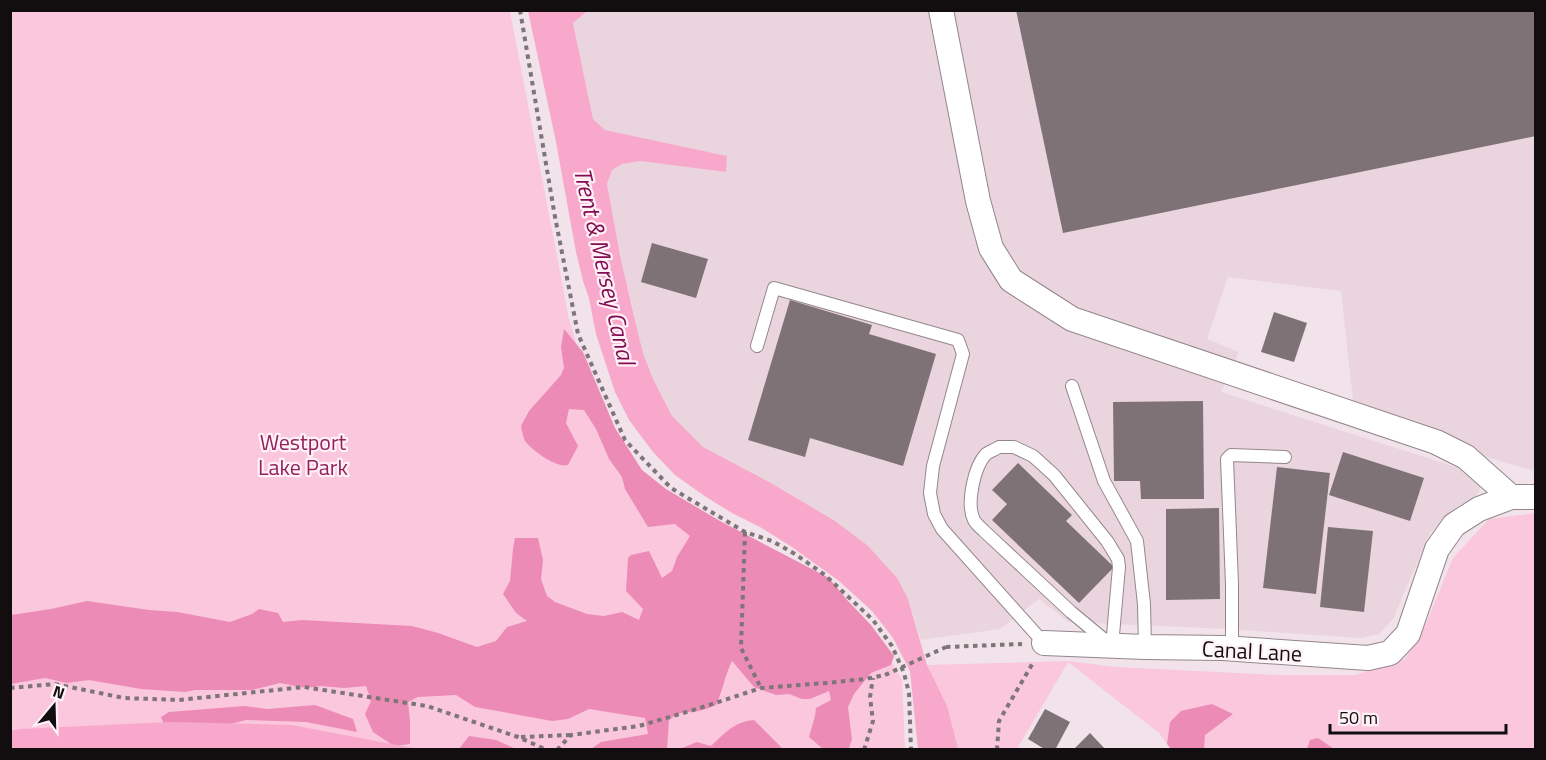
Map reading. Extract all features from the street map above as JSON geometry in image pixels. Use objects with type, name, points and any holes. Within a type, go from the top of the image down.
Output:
[{"type":"street","points":[[941,10],[978,201],[991,248],[1011,280],[1072,319],[1436,442],[1466,457],[1511,497]]},
{"type":"street","name":"Canal Lane","points":[[1044,643],[1232,648],[1368,658],[1390,653],[1408,634],[1437,549],[1454,525],[1479,508],[1511,497],[1536,497]]},
{"type":"lane","points":[[757,346],[774,288],[958,340],[963,354],[933,466],[930,493],[934,514],[942,530],[1044,643]]},
{"type":"lane","points":[[1072,386],[1104,481],[1137,541],[1144,604],[1145,647]]},
{"type":"lane","points":[[999,447],[1014,447],[1033,456],[1054,475],[1107,541],[1118,559],[1119,567],[1112,646],[1071,612],[974,520],[971,492],[986,454],[999,447]]},
{"type":"lane","points":[[1232,648],[1227,459],[1231,454],[1285,457]]},
{"type":"path","points":[[520,10],[555,218],[578,334],[625,440],[671,488],[745,532],[772,542],[803,560],[825,575],[873,620],[892,646],[904,673],[909,693],[911,750]]},
{"type":"path","points":[[745,532],[741,648],[761,688]]},
{"type":"path","points":[[518,737],[571,735],[639,726],[761,688],[873,678],[885,675],[946,647],[1044,643]]},
{"type":"path","points":[[997,750],[999,721],[1044,643]]},
{"type":"path","points":[[864,750],[873,721],[870,697],[873,678]]},
{"type":"path","points":[[10,688],[55,684],[124,698],[179,700],[304,687],[427,706],[518,737],[546,750]]},
{"type":"path","points":[[557,750],[571,735]]},
{"type":"shaded area","points":[[587,10],[1535,11],[1535,471],[1490,458],[1354,410],[1341,291],[1228,277],[1207,339],[1239,352],[1221,392],[1484,476],[1478,494],[1455,508],[1430,533],[1393,619],[1379,634],[1361,638],[1069,622],[1039,599],[1000,629],[921,640],[908,599],[867,545],[835,521],[771,483],[703,447],[672,416],[643,353],[620,255],[607,184],[612,169],[622,164],[640,161],[726,172],[727,156],[605,130],[593,119],[573,23]]},
{"type":"shaded area","points":[[564,329],[583,352],[615,428],[642,470],[666,489],[720,521],[829,578],[871,625],[894,656],[891,665],[871,673],[854,694],[848,707],[852,740],[848,750],[823,749],[809,737],[816,708],[831,700],[829,691],[810,699],[802,699],[789,694],[776,695],[754,687],[732,661],[716,705],[681,713],[669,720],[667,750],[591,749],[601,742],[648,734],[645,718],[589,709],[568,719],[552,721],[475,707],[456,695],[418,697],[408,702],[410,744],[394,746],[373,732],[365,714],[371,701],[366,686],[306,688],[280,683],[252,690],[185,692],[141,689],[89,680],[67,683],[45,678],[11,684],[11,615],[87,601],[177,612],[230,622],[259,609],[278,613],[283,622],[302,620],[412,626],[477,647],[496,641],[507,627],[527,621],[516,613],[503,594],[510,581],[515,538],[538,538],[543,560],[541,579],[547,596],[555,602],[587,614],[604,616],[622,612],[639,620],[643,609],[626,591],[628,558],[631,555],[649,551],[662,578],[672,571],[677,557],[690,536],[675,524],[648,527],[625,489],[622,477],[609,459],[596,429],[584,410],[569,409],[566,423],[578,446],[568,465],[551,461],[525,441],[521,426],[529,411],[561,375],[564,368],[561,347]]},
{"type":"shaded area","points":[[1212,704],[1233,714],[1205,735],[1204,749],[1171,749],[1167,744],[1170,722],[1181,711]]},
{"type":"shaded area","points":[[315,705],[353,719],[357,732],[306,722],[246,720],[227,725],[166,729],[161,717],[169,712],[245,706],[267,709]]},
{"type":"shaded area","points":[[754,720],[783,749],[674,749],[697,742],[711,746],[736,725]]},
{"type":"shaded area","points":[[469,736],[496,740],[516,749],[459,749]]},
{"type":"shaded area","points":[[1318,738],[1334,749],[1307,749],[1310,740]]},
{"type":"green space","name":"Westport Lake Park","points":[[10,11],[510,11],[569,319],[583,366],[609,427],[635,465],[666,496],[885,651],[902,680],[905,749],[11,749]]},
{"type":"green space","points":[[1535,513],[1535,749],[1171,749],[1159,733],[1068,662],[1017,749],[958,749],[927,665],[1068,661],[1116,667],[1279,675],[1355,675],[1405,659],[1426,624],[1453,558],[1489,519]]},
{"type":"water","name":"Trent & Mersey Canal","points":[[528,11],[587,11],[573,23],[593,119],[605,130],[727,156],[726,172],[640,161],[622,164],[612,170],[607,184],[633,312],[643,353],[653,379],[672,416],[703,447],[771,483],[835,521],[867,545],[897,578],[908,599],[927,665],[947,706],[958,749],[918,749],[910,671],[893,638],[872,611],[839,581],[792,547],[706,497],[675,475],[653,452],[629,420],[615,392],[596,334],[576,252],[556,142]]},
{"type":"water","points":[[171,722],[292,725],[418,749],[11,749],[11,731],[20,729]]},
{"type":"building","points":[[1016,10],[1536,10],[1536,136],[1063,233]]},
{"type":"building","points":[[652,243],[708,259],[696,298],[641,282]]},
{"type":"building","points":[[790,300],[872,325],[869,334],[936,354],[903,466],[810,438],[805,457],[748,440]]},
{"type":"building","points":[[1274,312],[1307,323],[1294,362],[1261,352]]},
{"type":"building","points":[[1203,401],[1204,499],[1141,499],[1140,481],[1114,481],[1113,402]]},
{"type":"building","points":[[1343,452],[1424,478],[1410,521],[1329,495]]},
{"type":"building","points":[[1018,463],[1072,515],[1066,521],[1114,567],[1079,603],[992,520],[1007,504],[992,490]]},
{"type":"building","points":[[1277,467],[1330,473],[1316,594],[1263,588]]},
{"type":"building","points":[[1219,508],[1220,599],[1166,600],[1166,509]]},
{"type":"building","points":[[1328,527],[1373,531],[1364,612],[1320,607]]},
{"type":"building","points":[[1045,709],[1070,722],[1055,750],[1046,750],[1028,739]]},
{"type":"building","points":[[1090,733],[1106,750],[1073,750]]}]
